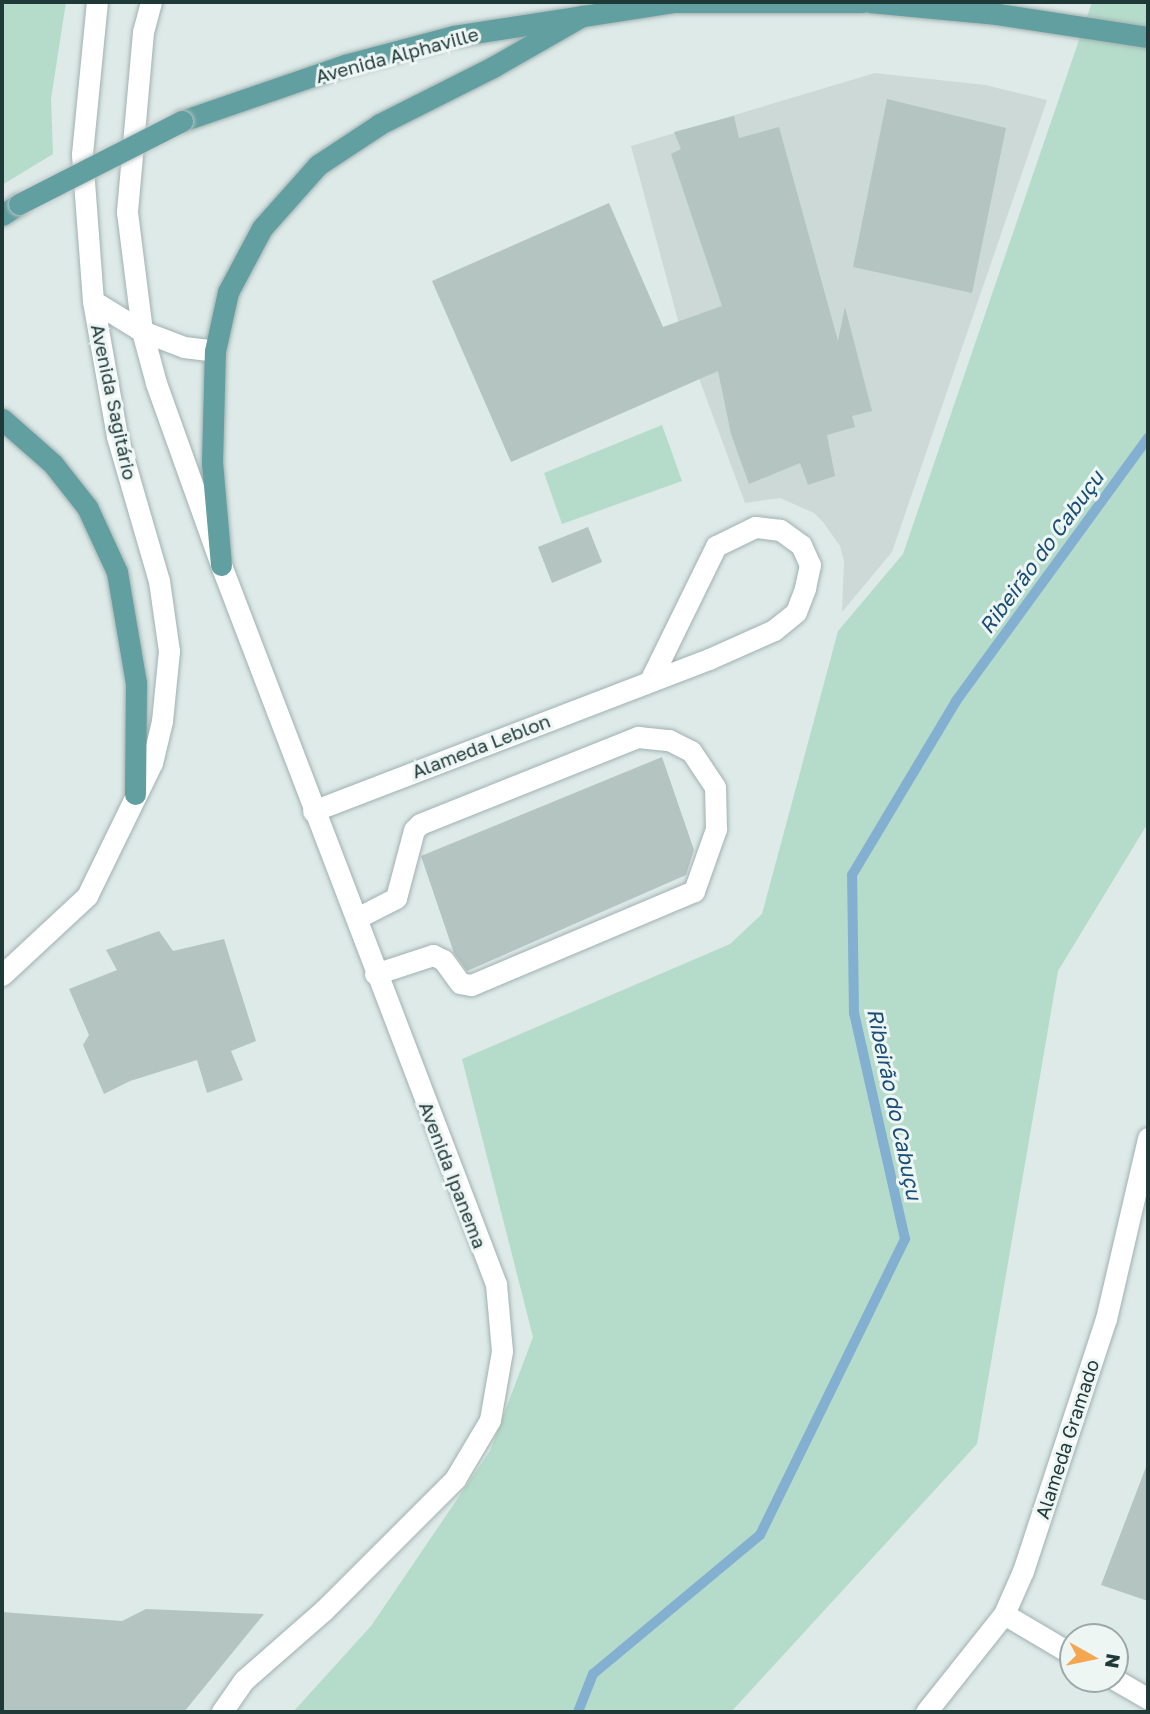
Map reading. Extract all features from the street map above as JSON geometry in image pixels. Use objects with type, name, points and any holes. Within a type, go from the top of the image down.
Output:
[{"type":"main road","name":"Avenida Alphaville","points":[[10,209],[182,121],[345,65],[418,46],[674,2],[863,2]]},
{"type":"main road","points":[[870,2],[998,14],[1148,37]]},
{"type":"main road","points":[[221,565],[212,463],[215,351],[228,292],[262,228],[318,166],[380,124],[493,67],[582,16]]},
{"type":"main road","points":[[2,419],[54,464],[87,507],[117,572],[136,683],[135,794]]},
{"type":"street","name":"Avenida Sagitário","points":[[2,975],[87,896],[152,763],[162,721],[169,651],[159,581],[117,436],[93,301],[82,154],[97,2]]},
{"type":"street","points":[[151,2],[143,32],[127,212],[142,331],[156,383],[221,565]]},
{"type":"street","points":[[93,301],[142,331],[184,347],[215,351]]},
{"type":"street","name":"Alameda Leblon","points":[[313,811],[650,681],[775,630],[796,612],[810,565],[801,545],[780,530],[755,527],[716,546],[650,681]]},
{"type":"street","name":"Avenida Ipanema","points":[[221,565],[313,811],[357,918],[375,974],[496,1284],[502,1350],[490,1420],[455,1479],[324,1610],[244,1680],[222,1712]]},
{"type":"street","points":[[357,918],[396,898],[414,830],[420,824],[638,737],[669,740],[691,751],[715,787],[716,829],[694,891],[471,985],[460,983],[443,960],[433,955],[375,974]]},
{"type":"street","name":"Alameda Gramado","points":[[926,1712],[1004,1614],[1036,1537],[1106,1319],[1148,1138]]},
{"type":"street","points":[[1004,1614],[1059,1647]]},
{"type":"street","points":[[1129,1688],[1148,1699]]},
{"type":"shaded area","points":[[875,73],[985,85],[1047,100],[892,552],[842,612],[844,561],[840,546],[823,522],[814,513],[780,498],[745,503],[679,324],[631,146]]},
{"type":"green space","points":[[15,2],[66,2],[51,99],[53,154],[2,185],[2,5]]},
{"type":"green space","points":[[1092,2],[1148,2],[1148,823],[1058,971],[977,1444],[731,1712],[293,1712],[371,1626],[490,1451],[533,1337],[462,1059],[730,944],[762,914],[838,631],[903,554]]},
{"type":"green space","points":[[662,425],[682,481],[562,524],[544,473]]},
{"type":"building","points":[[887,99],[1006,128],[972,293],[853,267]]},
{"type":"building","points":[[734,116],[739,138],[779,127],[838,341],[845,307],[872,411],[852,416],[855,427],[827,435],[835,476],[808,485],[800,463],[749,484],[731,434],[718,371],[511,462],[432,281],[609,203],[663,327],[722,306],[671,154],[681,149],[674,132]]},
{"type":"building","points":[[588,527],[602,562],[552,583],[538,547]]},
{"type":"building","points":[[662,757],[694,850],[686,875],[467,971],[454,953],[421,856]]},
{"type":"building","points":[[159,931],[173,951],[224,939],[256,1041],[231,1051],[243,1080],[207,1093],[197,1060],[130,1081],[104,1094],[83,1045],[89,1035],[69,989],[117,970],[106,950]]},
{"type":"building","points":[[1146,1467],[1148,1468],[1148,1601],[1101,1585]]},
{"type":"building","points":[[146,1609],[264,1614],[184,1712],[2,1712],[2,1612],[122,1621]]},
{"type":"waterway","name":"Ribeirão do Cabuçu","points":[[578,1712],[593,1674],[760,1535],[905,1239],[854,1013],[852,875],[956,701],[1148,438]]}]
